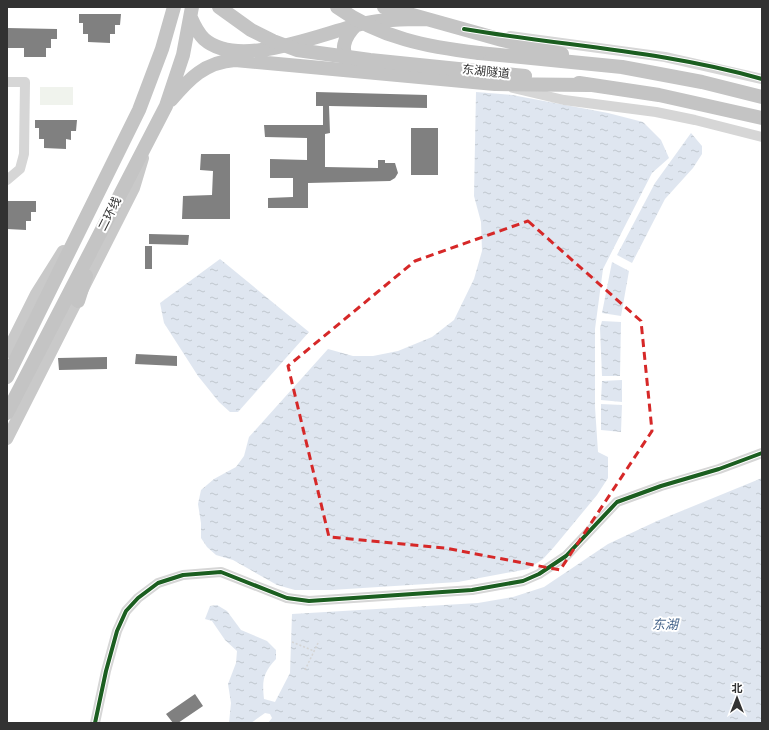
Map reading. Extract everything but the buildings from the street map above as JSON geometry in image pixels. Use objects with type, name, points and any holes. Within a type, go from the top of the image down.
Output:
[{"type":"highway","points":[[162,49],[164,7]]},
{"type":"highway","name":"二环线","points":[[7,377],[92,208],[139,110],[162,49],[174,7]]},
{"type":"highway","name":"东湖隧道","points":[[219,7],[251,30],[273,41],[297,50],[370,60],[478,71],[589,85],[699,103],[762,118]]},
{"type":"highway","name":"东湖隧道","points":[[337,7],[372,28],[428,46],[479,53],[622,67],[702,82],[762,97]]},
{"type":"highway","points":[[384,7],[515,43],[622,67]]},
{"type":"highway","points":[[192,13],[204,38],[211,43],[228,49],[242,50],[290,45],[356,25],[380,21],[427,19]]},
{"type":"highway","name":"二环线","points":[[7,413],[166,106],[183,55],[192,13]]},
{"type":"highway","points":[[356,25],[346,38],[344,50],[350,62],[364,72]]},
{"type":"highway","points":[[166,106],[195,74],[207,66],[222,61],[234,60],[495,84],[589,85]]},
{"type":"highway","points":[[78,301],[100,234]]},
{"type":"main road","points":[[7,439],[134,188],[146,146]]},
{"type":"main road","points":[[7,352],[36,294],[92,208]]},
{"type":"street","points":[[464,29],[665,57],[762,79]]},
{"type":"street","points":[[7,82],[25,82],[24,154],[20,169],[7,180]]},
{"type":"street","points":[[495,84],[564,100],[615,106],[695,120],[762,137]]},
{"type":"street","points":[[95,723],[113,644],[126,612],[138,598],[158,584],[183,575],[221,572],[287,598],[309,601],[472,590],[523,581],[539,574],[566,556],[617,502],[661,486],[719,469],[762,453]]},
{"type":"path","points":[[292,642],[314,651]]},
{"type":"path","points":[[306,670],[319,642]]},
{"type":"highlighted area","points":[[528,221],[641,321],[652,431],[560,570],[445,548],[329,537],[288,366],[415,261]]},
{"type":"shaded area","points":[[40,87],[73,87],[73,105],[40,105]]},
{"type":"water","points":[[476,92],[512,95],[608,113],[643,122],[661,140],[669,158],[652,173],[603,269],[595,329],[595,407],[598,452],[608,457],[608,478],[597,495],[554,547],[543,559],[528,569],[458,582],[331,590],[295,590],[277,585],[233,560],[216,555],[207,547],[201,538],[201,523],[198,504],[201,490],[214,479],[236,467],[244,456],[249,437],[328,349],[353,356],[373,356],[398,351],[432,337],[454,320],[474,279],[482,251],[481,222],[474,196]]},
{"type":"water","points":[[691,133],[702,146],[702,154],[693,168],[665,199],[632,263],[617,255],[655,183]]},
{"type":"water","points":[[220,259],[309,332],[238,412],[230,412],[219,402],[198,376],[164,323],[160,303]]},
{"type":"water","points":[[612,262],[629,271],[621,316],[602,313]]},
{"type":"water","points":[[602,321],[621,322],[620,376],[602,376],[600,328]]},
{"type":"water","points":[[622,380],[622,402],[601,400],[602,381]]},
{"type":"water","points":[[601,404],[622,405],[621,432],[601,430]]},
{"type":"water","name":"东湖","points":[[762,478],[762,723],[268,723],[272,718],[270,714],[265,713],[251,723],[229,723],[231,703],[228,684],[236,663],[237,651],[225,640],[212,621],[205,619],[210,606],[217,605],[227,611],[241,630],[267,641],[276,650],[276,659],[268,668],[263,682],[264,699],[275,702],[290,673],[292,614],[478,603],[513,597],[544,587],[608,544],[657,521]]},
{"type":"cycle path","points":[[464,29],[651,55],[762,79]]},
{"type":"cycle path","points":[[95,723],[106,671],[117,631],[126,611],[138,598],[158,583],[183,575],[221,572],[287,598],[309,601],[472,590],[523,581],[539,574],[566,556],[617,502],[661,486],[719,469],[762,453]]}]
